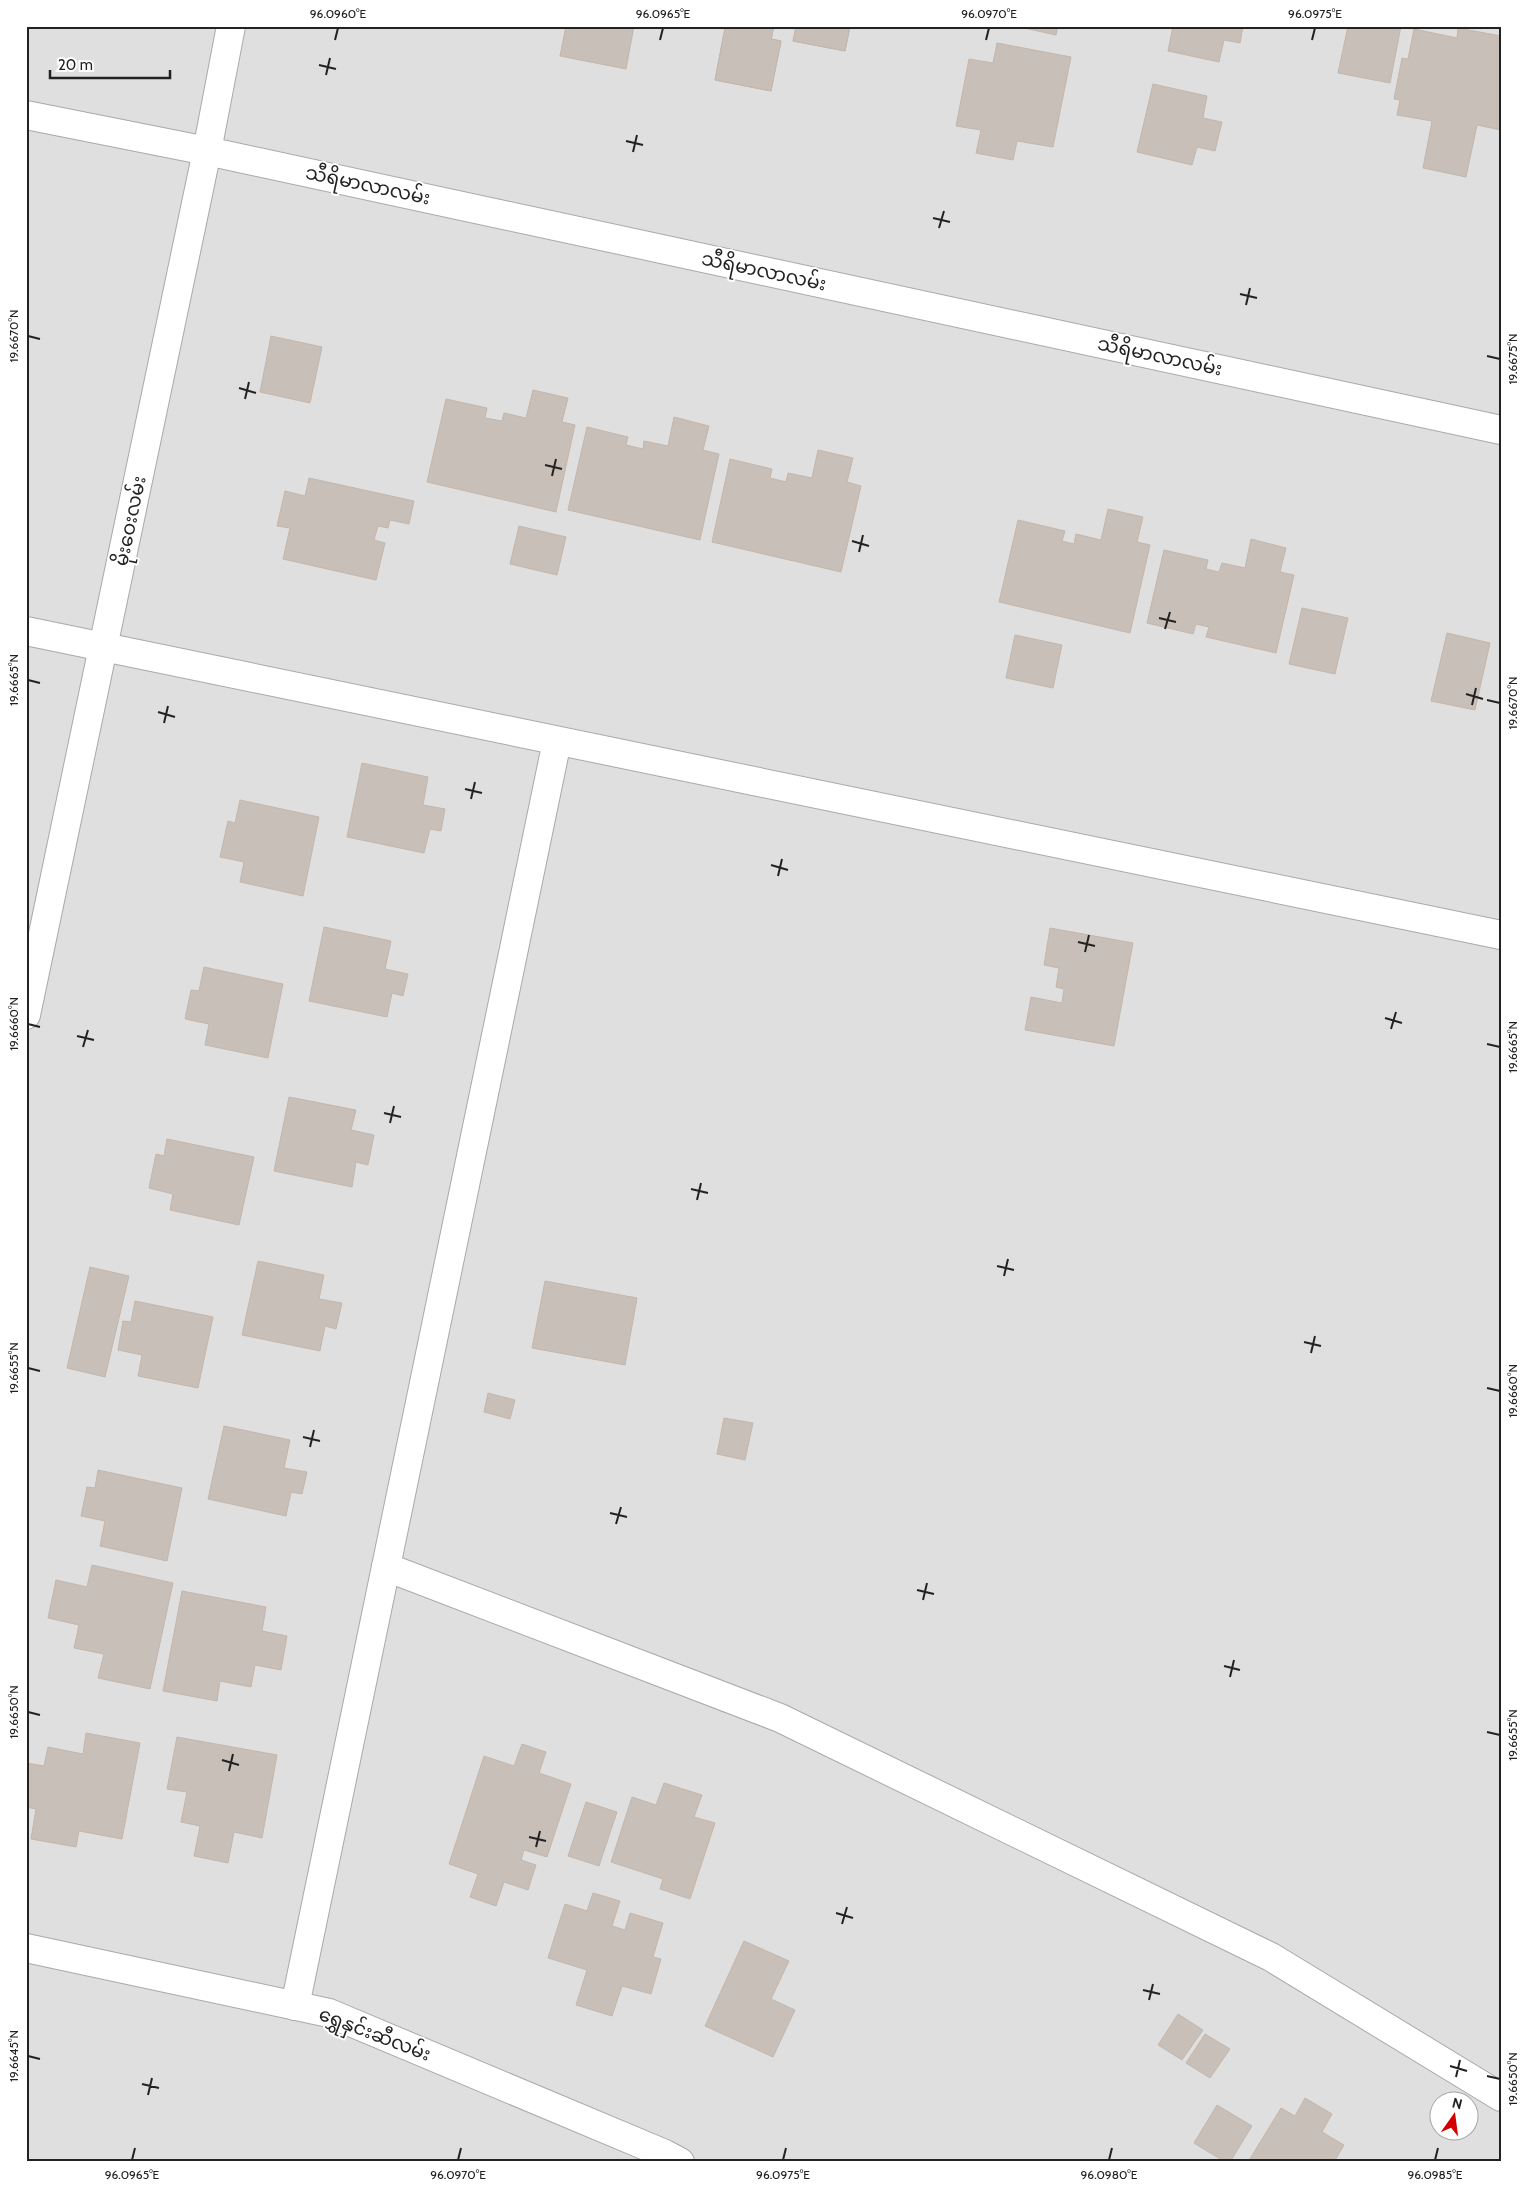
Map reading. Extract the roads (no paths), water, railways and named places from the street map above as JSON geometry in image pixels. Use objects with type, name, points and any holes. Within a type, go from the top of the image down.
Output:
[{"type":"street","name":"မိုးဝေးလမ်း","points":[[26,1015],[207,151],[231,26]]},
{"type":"street","name":"သီရိမာလာလမ်း","points":[[26,115],[207,151],[1501,430]]},
{"type":"street","points":[[26,631],[1501,935]]},
{"type":"street","points":[[295,2006],[557,741]]},
{"type":"street","points":[[386,1567],[780,1718],[1271,1957],[1501,2097]]},
{"type":"street","name":"ရွှေနှင်းဆီလမ်း","points":[[26,1948],[329,2013],[656,2150],[680,2162]]}]
